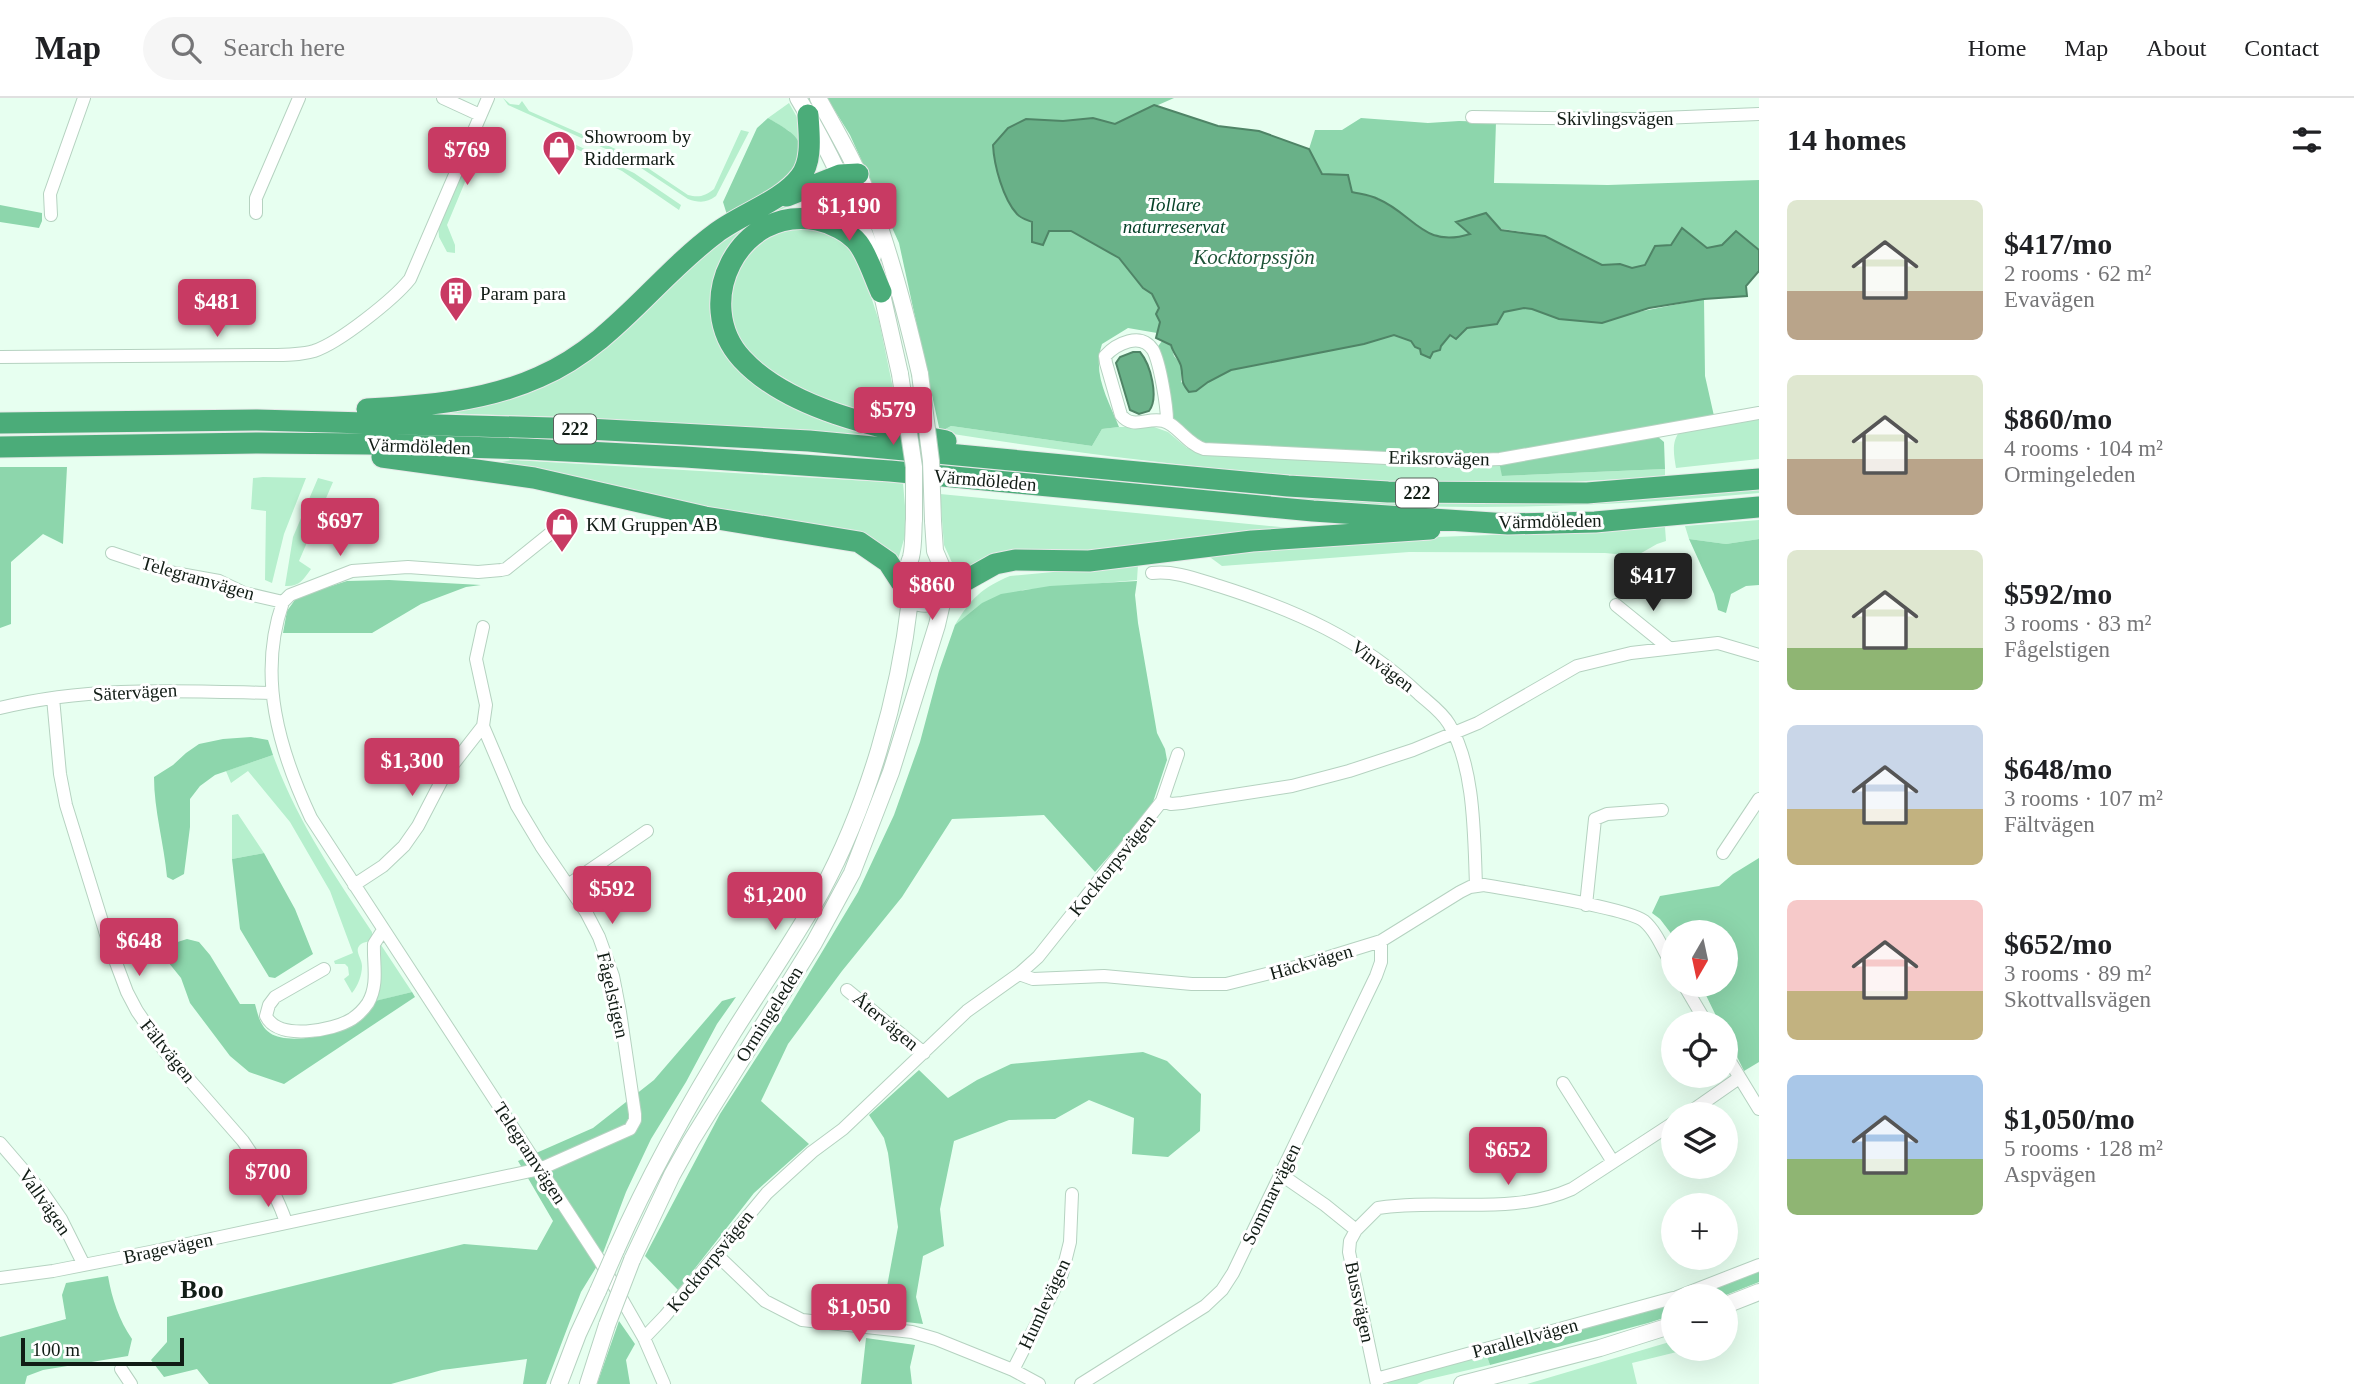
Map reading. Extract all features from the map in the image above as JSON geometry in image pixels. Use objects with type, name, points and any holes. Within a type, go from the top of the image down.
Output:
[{"type":"highway","points":[[257,420],[418,407],[506,389],[538,378],[561,366],[601,340],[716,233],[780,194],[799,178],[806,167],[810,135],[808,104]]},
{"type":"highway","points":[[750,211],[847,178]]},
{"type":"highway","points":[[847,178],[769,224],[736,251],[723,282],[721,313],[727,333],[740,357],[755,371],[798,397],[828,410],[897,431],[1075,466]]},
{"type":"highway","points":[[769,224],[805,218],[827,222],[844,231],[858,243],[881,292]]},
{"type":"highway","name":"Värmdöleden","points":[[0,423],[257,420],[561,428],[781,439],[1288,486],[1443,494],[1587,493],[1759,479]]},
{"type":"highway","points":[[258,443],[439,463],[534,478],[705,517],[859,542],[888,562],[906,591]]},
{"type":"highway","name":"Värmdöleden","points":[[0,447],[258,443],[514,449],[685,457],[890,471],[1313,511],[1508,524],[1595,522],[1759,507]]},
{"type":"highway","points":[[944,594],[995,564],[1015,560],[1089,561],[1252,541],[1508,524]]},
{"type":"main road","points":[[808,104],[847,178]]},
{"type":"main road","name":"Ormingeleden","points":[[587,1319],[660,1157],[821,891],[837,858],[877,753],[902,652],[914,519],[914,467],[900,374],[874,258],[847,178]]},
{"type":"main road","name":"Ormingeleden","points":[[588,1384],[632,1260],[678,1164],[814,943],[852,873],[891,772],[937,625],[944,594],[946,579],[935,551],[931,461],[920,374],[905,309],[873,209],[847,178]]},
{"type":"main road","points":[[906,591],[929,604],[939,600],[944,594]]},
{"type":"main road","points":[[1738,1300],[1759,1292]]},
{"type":"main road","points":[[559,1384],[587,1319]]},
{"type":"main road","points":[[567,1384],[587,1319]]},
{"type":"main road","points":[[1462,1384],[1600,1348],[1661,1329]]},
{"type":"street","points":[[51,215],[50,194],[84,98]]},
{"type":"street","points":[[256,213],[256,198],[299,98]]},
{"type":"street","points":[[443,98],[480,115]]},
{"type":"street","points":[[0,357],[301,354],[341,338],[403,288],[410,279],[488,98]]},
{"type":"street","name":"Skivlingsvägen","points":[[1472,117],[1637,119],[1759,114]]},
{"type":"street","points":[[1128,340],[1148,345],[1154,351],[1167,421],[1137,424],[1121,415],[1105,356],[1114,346],[1128,340]]},
{"type":"street","name":"Eriksrovägen","points":[[1167,421],[1194,446],[1204,449],[1477,461],[1759,413]]},
{"type":"street","points":[[283,602],[289,595],[352,571],[408,567],[478,572],[506,569],[567,520]]},
{"type":"street","name":"Telegramvägen","points":[[112,553],[169,572],[219,581],[244,593],[283,602],[277,620],[271,693],[282,743],[311,818],[600,1261],[644,1338],[664,1384]]},
{"type":"street","name":"Vinvägen","points":[[1152,573],[1171,573],[1227,589],[1337,632],[1394,671],[1446,719],[1454,733],[1466,772],[1476,885]]},
{"type":"street","points":[[1616,605],[1669,648]]},
{"type":"street","name":"Fågelstigen","points":[[483,626],[476,659],[486,705],[483,726],[517,806],[586,912],[599,937],[612,976],[627,1055],[635,1120],[625,1133],[540,1169]]},
{"type":"street","name":"Kocktorpsvägen","points":[[644,1338],[767,1193],[812,1152],[843,1129],[967,1011],[1019,974],[1050,944],[1162,801],[1182,803],[1292,786],[1349,771],[1454,733],[1496,714],[1577,666],[1631,653],[1718,643],[1759,655]]},
{"type":"street","name":"Sätervägen","points":[[0,708],[53,698],[163,689],[271,693]]},
{"type":"street","name":"Fältvägen","points":[[53,698],[60,774],[66,805],[109,944],[127,992],[136,1011],[166,1053],[254,1156],[286,1222]]},
{"type":"street","points":[[354,885],[383,866],[404,846],[418,826],[444,776],[483,726]]},
{"type":"street","points":[[1162,801],[1178,754]]},
{"type":"street","points":[[1723,853],[1759,799]]},
{"type":"street","points":[[1586,905],[1595,820],[1607,814],[1662,810]]},
{"type":"street","points":[[568,885],[647,831]]},
{"type":"street","points":[[1476,885],[1641,918],[1651,928],[1661,946]]},
{"type":"street","name":"Häckvägen","points":[[1019,974],[1033,979],[1104,976],[1192,984],[1226,984],[1303,965],[1381,941],[1476,885]]},
{"type":"street","points":[[324,969],[272,999],[266,1016],[272,1025],[291,1031],[316,1030],[342,1024],[358,1015],[372,995],[376,971],[374,944],[383,930]]},
{"type":"street","name":"Sommarvägen","points":[[1081,1384],[1190,1317],[1222,1290],[1233,1273],[1376,976],[1381,962],[1381,941]]},
{"type":"street","name":"Återvägen","points":[[848,990],[924,1053]]},
{"type":"street","points":[[1705,1102],[1739,1078],[1759,1109]]},
{"type":"street","points":[[1563,1083],[1614,1162]]},
{"type":"street","points":[[1280,1174],[1356,1230],[1378,1208],[1509,1204],[1543,1200],[1572,1189],[1661,1131]]},
{"type":"street","name":"Vallvägen","points":[[0,1143],[43,1193],[61,1219],[84,1265]]},
{"type":"street","name":"Bragevägen","points":[[0,1278],[84,1265],[540,1169]]},
{"type":"street","name":"Humlevägen","points":[[1013,1370],[1065,1268],[1070,1242],[1072,1194]]},
{"type":"street","name":"Bussvägen","points":[[1356,1230],[1350,1241],[1349,1252],[1377,1382]]},
{"type":"street","points":[[716,1254],[765,1301],[802,1320],[912,1332],[1013,1370],[1039,1384]]},
{"type":"street","name":"Parallellvägen","points":[[1709,1284],[1759,1265]]},
{"type":"street","name":"Parallellvägen","points":[[1377,1382],[1661,1301]]},
{"type":"street","points":[[121,1369],[131,1384]]},
{"type":"shaded area","points":[[503,98],[510,104],[519,105],[522,101],[529,111],[627,154],[692,196],[702,196],[714,189],[741,130],[749,132],[716,196],[706,201],[696,201],[688,199],[626,158],[508,105]]},
{"type":"shaded area","points":[[827,98],[1174,98],[1115,124],[1093,118],[1063,121],[1026,119],[1032,222],[1049,231],[1071,231],[1119,258],[1143,288],[1152,294],[1160,308],[1157,314],[1160,321],[1157,333],[1128,328],[1102,344],[1099,355],[1100,376],[1119,427],[1102,429],[1092,446],[951,426],[940,432],[899,243],[850,135]]},
{"type":"shaded area","points":[[789,103],[803,128],[803,153],[789,131],[768,118]]},
{"type":"shaded area","points":[[768,118],[797,139],[801,152],[799,172],[728,218],[723,202],[757,128]]},
{"type":"shaded area","points":[[1361,118],[1428,123],[1496,122],[1494,183],[1608,185],[1759,180],[1759,250],[1736,231],[1722,245],[1707,248],[1671,245],[1645,266],[1632,268],[1619,264],[1602,265],[1522,232],[1457,222],[1471,233],[1453,239],[1428,233],[1379,199],[1352,192],[1322,174],[1309,149],[1315,130],[1342,130]]},
{"type":"shaded area","points":[[492,127],[496,129],[491,139],[483,139],[447,225],[455,245],[455,253],[447,252],[439,237],[438,225],[477,137],[483,130]]},
{"type":"shaded area","points":[[566,140],[634,173],[681,205],[679,210],[622,171],[564,143]]},
{"type":"shaded area","points":[[829,184],[831,187],[757,222],[729,247],[714,279],[713,314],[717,332],[724,350],[892,436],[584,418],[441,413],[527,391],[576,370],[615,341],[718,244],[764,215]]},
{"type":"shaded area","points":[[0,205],[42,213],[39,228],[0,222]]},
{"type":"shaded area","points":[[794,225],[831,232],[853,250],[879,321],[900,422],[825,399],[798,386],[754,360],[733,330],[729,286],[752,246]]},
{"type":"shaded area","points":[[1704,299],[1705,376],[1714,416],[1475,457],[1203,444],[1173,420],[1156,349],[1162,341],[1171,345],[1174,356],[1181,364],[1181,382],[1197,391],[1231,370],[1364,344],[1394,335],[1411,341],[1415,347],[1433,352],[1451,335],[1462,334],[1466,328],[1497,324],[1504,312],[1524,308],[1566,320],[1638,312]]},
{"type":"shaded area","points":[[1759,417],[1759,459],[1676,468],[1674,444],[1680,431]]},
{"type":"shaded area","points":[[951,426],[1092,446],[1102,429],[1154,427],[1168,432],[1187,448],[1219,454],[1499,462],[1503,476],[1665,469],[1665,477],[1500,484],[1289,475],[1149,461],[940,432]]},
{"type":"shaded area","points":[[1657,436],[1664,442],[1665,469],[1502,476],[1499,462]]},
{"type":"shaded area","points":[[513,460],[903,483],[907,529],[897,563],[741,517],[495,463]]},
{"type":"shaded area","points":[[946,462],[1424,502],[1598,501],[1759,488],[1759,493],[1561,506],[1412,506],[1206,493],[945,465]]},
{"type":"shaded area","points":[[0,467],[67,467],[63,544],[43,534],[11,562],[11,624],[0,628]]},
{"type":"shaded area","points":[[253,478],[306,478],[284,534],[272,583],[265,580],[266,511],[251,509]]},
{"type":"shaded area","points":[[318,478],[333,482],[299,561],[311,569],[297,584],[285,586],[293,537]]},
{"type":"shaded area","points":[[940,494],[1291,528],[1079,552],[1005,551],[985,557],[961,571],[955,569],[944,545]]},
{"type":"shaded area","points":[[1759,520],[1759,539],[1726,544],[1689,539],[1685,526]]},
{"type":"shaded area","points":[[1665,527],[1666,541],[1636,556],[1605,553],[1409,552],[1222,566],[1207,555],[1352,541]]},
{"type":"shaded area","points":[[1689,539],[1726,544],[1759,539],[1759,585],[1746,586],[1731,594],[1726,613],[1718,610],[1714,594]]},
{"type":"shaded area","points":[[1138,564],[1137,580],[1023,590],[955,625],[978,595],[1010,576]]},
{"type":"shaded area","points":[[389,580],[481,585],[466,587],[421,604],[372,633],[283,633],[287,611],[297,597],[347,581]]},
{"type":"shaded area","points":[[1137,581],[1135,595],[1138,623],[1157,733],[1167,760],[1151,808],[1095,872],[1044,815],[952,819],[902,897],[788,1044],[761,1101],[809,1144],[754,1193],[678,1290],[645,1256],[720,1114],[789,1007],[858,892],[894,815],[920,742],[939,671],[955,625],[982,603],[1001,594],[1050,586]]},
{"type":"shaded area","points":[[251,737],[268,740],[273,755],[215,775],[200,786],[190,799],[190,827],[184,874],[173,880],[167,877],[154,777],[199,744]]},
{"type":"shaded area","points":[[273,755],[305,825],[372,932],[372,940],[361,944],[358,949],[362,969],[352,993],[344,979],[349,975],[348,967],[345,964],[335,964],[334,961],[353,953],[330,891],[290,822],[248,771],[231,783],[226,771]]},
{"type":"shaded area","points":[[238,814],[264,853],[232,859],[232,815]]},
{"type":"shaded area","points":[[264,853],[295,909],[313,954],[275,978],[269,977],[240,929],[232,859]]},
{"type":"shaded area","points":[[1759,858],[1759,1062],[1744,1071],[1738,1059],[1738,1011],[1714,1011],[1707,998],[1738,998],[1738,920],[1661,920],[1652,913],[1660,896],[1719,886]]},
{"type":"shaded area","points":[[187,939],[199,942],[240,1004],[255,1004],[264,1027],[278,1037],[315,1037],[340,1031],[362,1020],[375,1001],[412,992],[415,997],[284,1084],[249,1072],[230,1056],[190,1003],[181,978],[160,952],[165,946]]},
{"type":"shaded area","points":[[381,945],[412,992],[376,1001],[381,974]]},
{"type":"shaded area","points":[[736,997],[717,1024],[651,1139],[626,1192],[600,1261],[581,1292],[546,1384],[523,1384],[527,1359],[442,1370],[391,1384],[209,1384],[197,1369],[164,1377],[151,1360],[167,1342],[167,1317],[464,1244],[537,1250],[553,1221],[518,1161],[593,1128],[654,1080],[722,1001]]},
{"type":"shaded area","points":[[1143,1052],[1167,1061],[1201,1094],[1200,1131],[1168,1157],[1132,1154],[1134,1118],[1089,1100],[1055,1119],[1009,1120],[954,1141],[940,1209],[944,1246],[923,1256],[916,1297],[923,1324],[881,1319],[898,1227],[888,1153],[884,1138],[869,1115],[919,1070],[948,1098],[1011,1064]]},
{"type":"shaded area","points":[[1759,1269],[1759,1282],[1738,1290],[1738,1284],[1720,1284]]},
{"type":"shaded area","points":[[108,1276],[117,1309],[132,1339],[128,1356],[43,1370],[27,1376],[25,1384],[0,1384],[0,1337],[66,1319],[62,1295],[66,1283]]},
{"type":"shaded area","points":[[1661,1305],[1661,1319],[1648,1323],[1490,1365],[1486,1354]]},
{"type":"shaded area","points":[[619,1321],[635,1344],[626,1360],[630,1384],[597,1384]]},
{"type":"shaded area","points":[[866,1338],[915,1345],[910,1367],[912,1384],[861,1384]]},
{"type":"shaded area","points":[[1661,1345],[1661,1356],[1632,1363],[1637,1384],[1527,1384]]},
{"type":"shaded area","points":[[1486,1354],[1490,1365],[1417,1384],[1387,1384],[1390,1380]]},
{"type":"water","name":"Kocktorpssjön","points":[[1154,105],[1218,126],[1259,131],[1309,149],[1322,174],[1348,175],[1352,192],[1390,205],[1420,228],[1441,237],[1470,234],[1456,222],[1486,213],[1501,230],[1545,236],[1602,265],[1620,264],[1632,268],[1645,265],[1655,246],[1671,245],[1682,228],[1707,248],[1722,245],[1736,231],[1759,250],[1759,271],[1746,286],[1747,296],[1704,299],[1649,308],[1602,323],[1559,319],[1524,308],[1504,312],[1497,324],[1467,328],[1456,339],[1450,335],[1440,350],[1433,352],[1430,358],[1421,354],[1420,349],[1411,341],[1394,335],[1364,344],[1231,370],[1196,391],[1189,392],[1171,345],[1156,338],[1160,322],[1156,314],[1159,308],[1152,294],[1143,288],[1119,258],[1071,231],[1049,231],[1043,245],[1032,242],[1032,222],[1018,215],[1007,200],[997,172],[993,145],[1008,128],[1026,119],[1063,121],[1093,118],[1115,124]]},
{"type":"water","points":[[1140,352],[1144,358],[1153,390],[1149,411],[1139,414],[1130,410],[1116,363],[1120,357]]},
{"type":"place","name":"Showroom by Riddermark","points":[[559,177]]},
{"type":"place","name":"Param para","points":[[456,323]]},
{"type":"place","name":"KM Gruppen AB","points":[[562,554]]},
{"type":"district","name":"Boo","points":[[202,1289]]},
{"type":"park label","name":"Tollare naturreservat","points":[[1174,215]]}]
